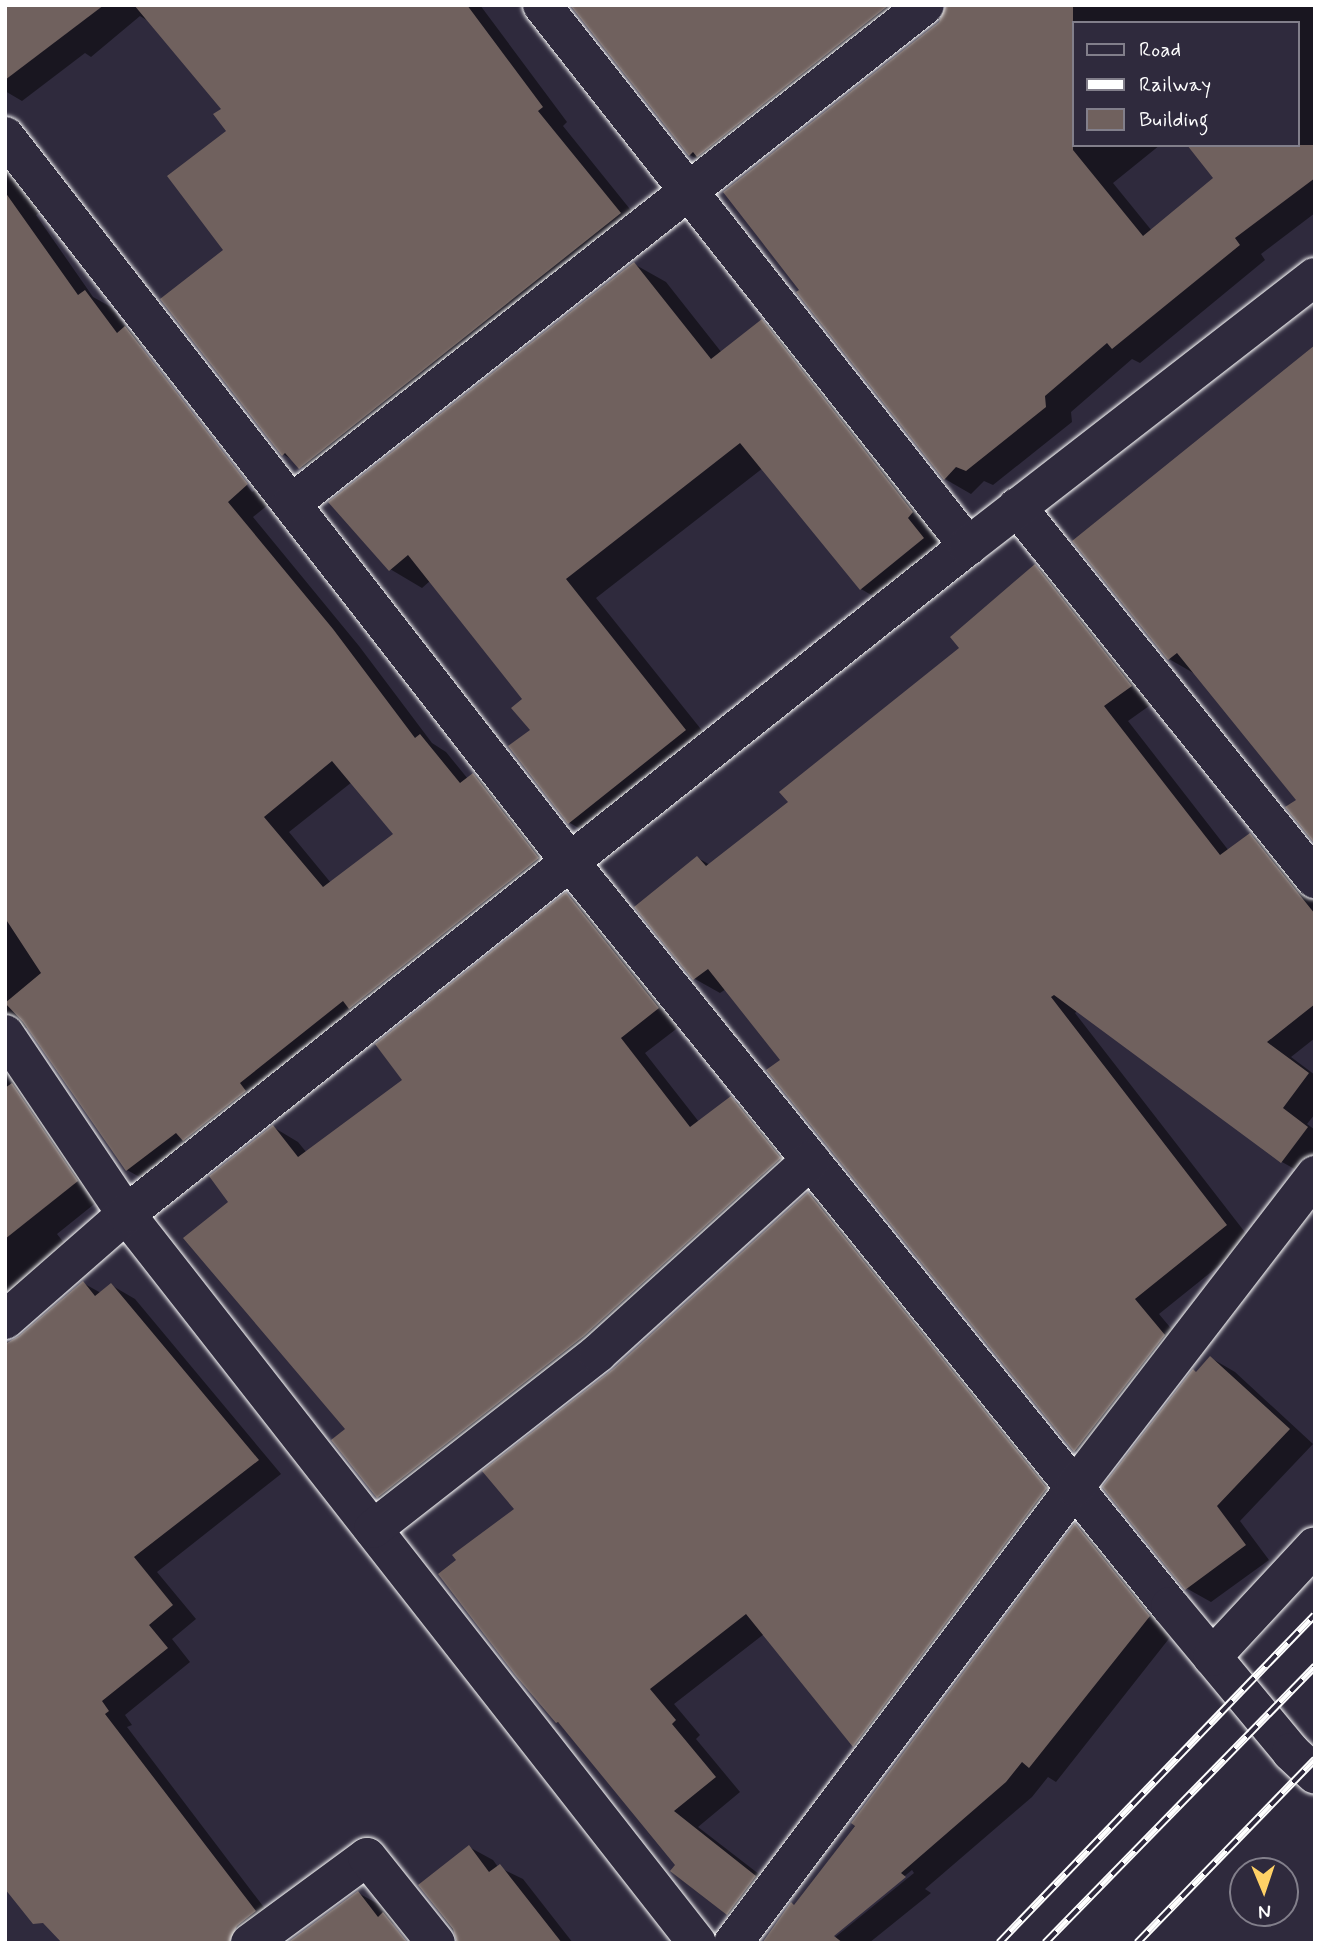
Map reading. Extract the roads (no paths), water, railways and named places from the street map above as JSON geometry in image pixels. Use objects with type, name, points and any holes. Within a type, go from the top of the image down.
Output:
[{"type":"street","points":[[542,5],[968,546]]},
{"type":"street","points":[[292,503],[925,5]]},
{"type":"street","points":[[5,136],[570,862],[1212,1657],[1291,1752],[1315,1774]]},
{"type":"street","points":[[5,1320],[126,1214],[1017,507],[1315,276]]},
{"type":"street","points":[[1017,507],[1315,879]]},
{"type":"street","points":[[5,1034],[126,1214],[697,1943]]},
{"type":"street","points":[[373,1529],[598,1353],[811,1160]]},
{"type":"street","points":[[733,1943],[1075,1487],[1315,1175]]},
{"type":"street","points":[[1212,1657],[1315,1546]]},
{"type":"street","points":[[250,1943],[367,1857],[436,1943]]},
{"type":"railway","points":[[999,1943],[1315,1615]]},
{"type":"railway","points":[[1045,1943],[1315,1666]]},
{"type":"railway","points":[[1137,1943],[1315,1759]]}]
